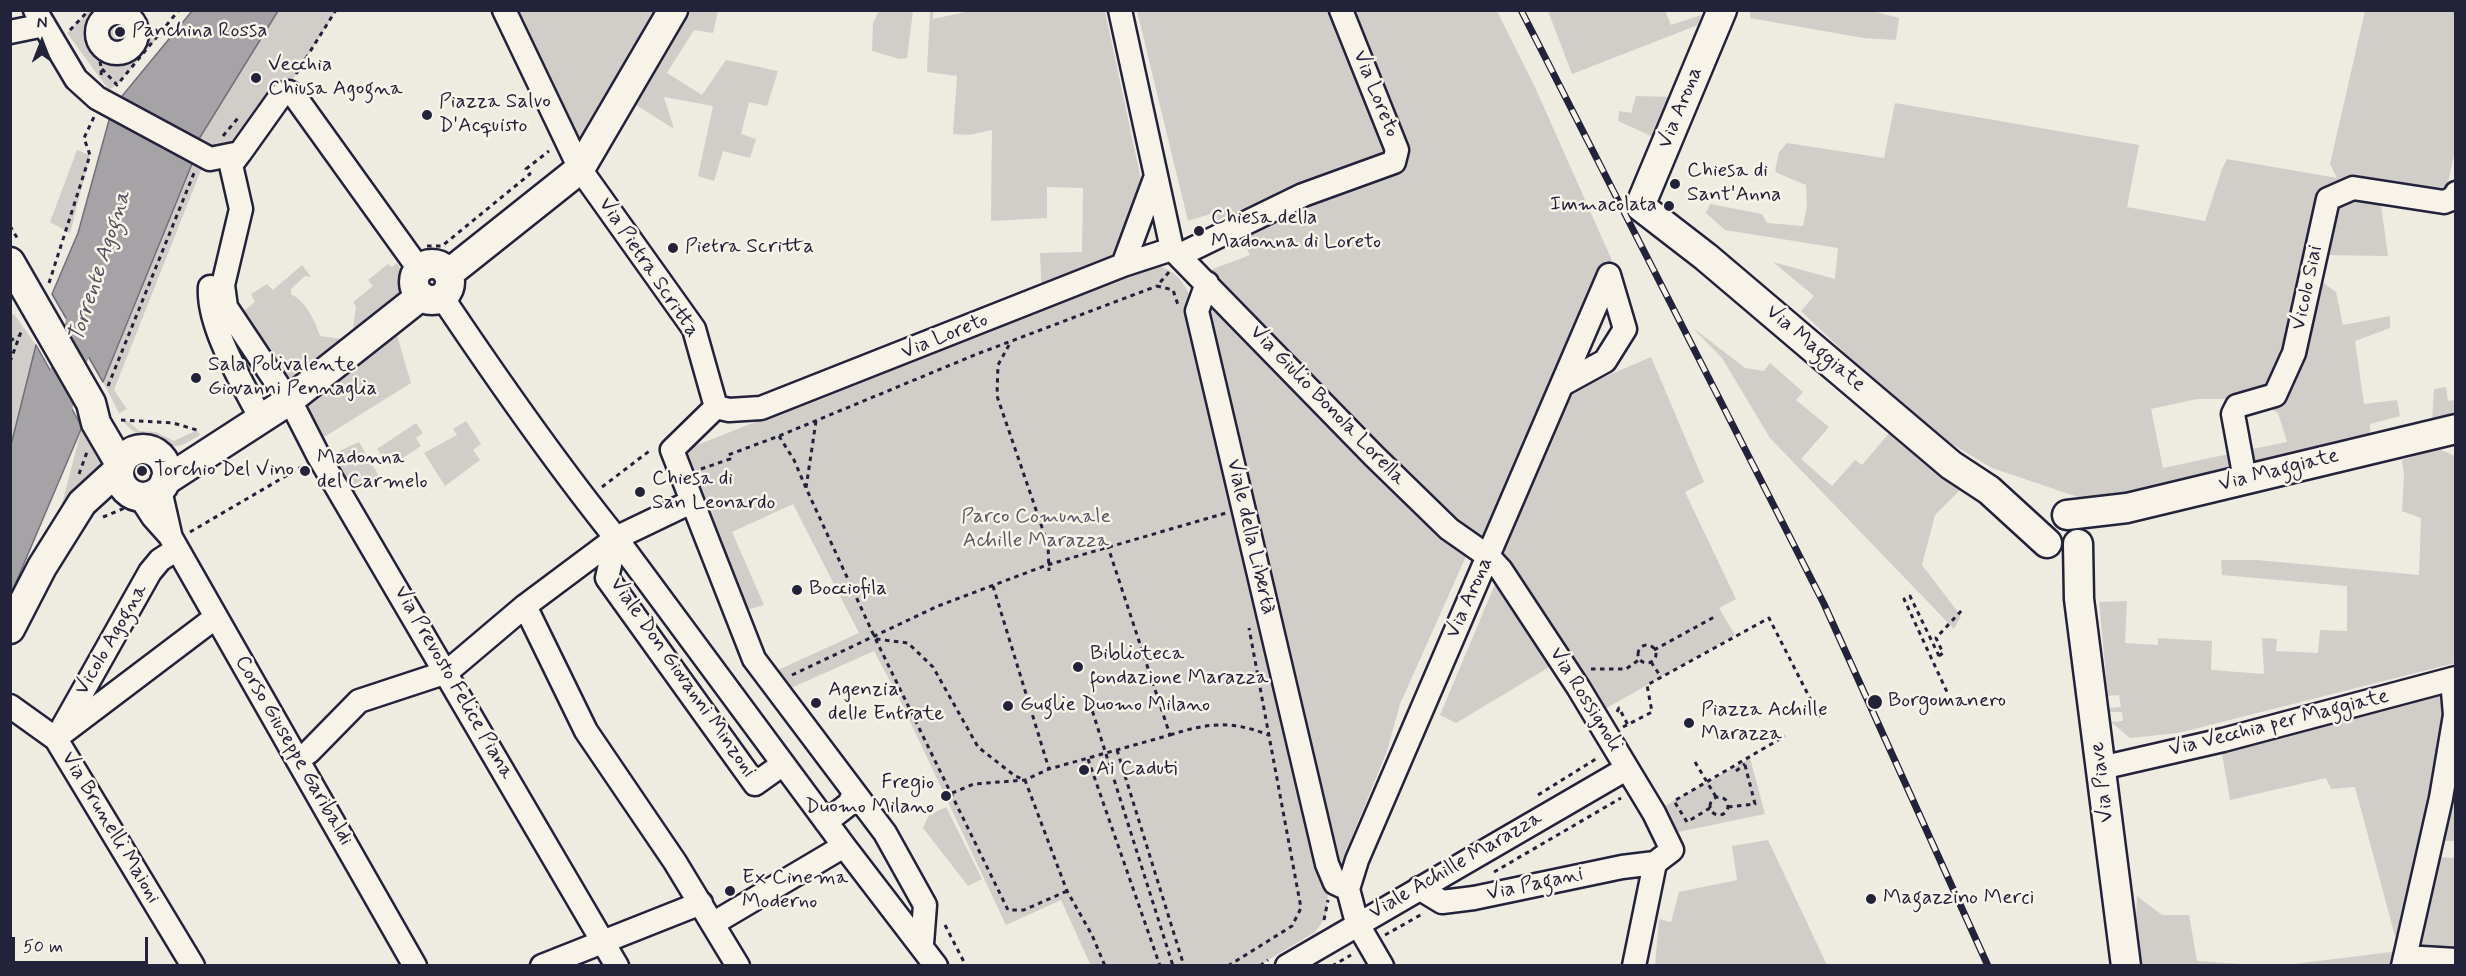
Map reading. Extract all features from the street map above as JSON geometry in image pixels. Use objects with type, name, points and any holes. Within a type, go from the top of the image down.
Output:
[{"type":"main road","points":[[67,528],[89,514],[149,491],[287,402],[430,276],[580,169],[673,10]]},
{"type":"main road","name":"Via Arona","points":[[1640,206],[1722,10]]},
{"type":"main road","name":"Via Maggiate","points":[[1640,206],[1706,257],[1951,465],[2064,534],[2127,508],[2246,479],[2447,436]]},
{"type":"main road","points":[[10,262],[98,399],[106,416],[125,442],[172,456],[250,425]]},
{"type":"main road","points":[[98,399],[96,423],[119,467],[121,485],[149,491]]},
{"type":"main road","points":[[10,629],[42,567],[82,503],[119,467],[130,452],[152,451],[166,466],[149,491]]},
{"type":"main road","name":"Via Piave","points":[[2064,534],[2079,599],[2126,966]]},
{"type":"street","name":"Via Pietra Scritta","points":[[504,10],[580,169],[694,329],[716,407]]},
{"type":"street","points":[[1120,10],[1156,176],[1188,264]]},
{"type":"street","name":"Via Loreto","points":[[716,407],[729,410],[761,408],[1123,265],[1188,264],[1303,195],[1394,162],[1397,150],[1341,10]]},
{"type":"street","points":[[10,32],[39,18],[76,79],[100,99],[201,156],[210,159],[231,155],[228,225],[210,284],[209,301],[230,354],[250,425]]},
{"type":"street","name":"Viale Don Giovanni Minzoni","points":[[231,155],[282,94],[289,92],[294,95],[430,276],[502,386],[585,500],[616,538],[843,846],[922,944],[936,966]]},
{"type":"street","name":"Via Prevosto Felice Piana","points":[[231,155],[231,165],[242,209],[223,294],[231,314],[287,402],[296,412],[319,457],[447,672],[617,966]]},
{"type":"street","points":[[1123,265],[1156,176]]},
{"type":"street","name":"Vicolo Siai","points":[[2246,479],[2233,414],[2237,406],[2275,395],[2294,353],[2328,199],[2353,188],[2444,202],[2454,198],[2456,193]]},
{"type":"street","name":"Via Giulio Bonola Lorella","points":[[1188,264],[1382,464],[1449,529],[1489,557]]},
{"type":"street","name":"Viale della Libertà","points":[[1188,264],[1197,311],[1327,864],[1335,883],[1348,889]]},
{"type":"street","name":"Via Arona","points":[[1348,889],[1384,793],[1489,557],[1563,384],[1610,275],[1625,329],[1605,361],[1563,384]]},
{"type":"street","points":[[716,407],[672,450],[691,502],[754,659],[885,833],[925,905],[922,944]]},
{"type":"street","name":"Corso Giuseppe Garibaldi","points":[[149,491],[153,517],[177,540],[216,617],[416,966]]},
{"type":"street","points":[[298,759],[309,752],[359,701],[447,672],[525,606],[616,538],[691,502]]},
{"type":"street","name":"Viale Don Giovanni Minzoni","points":[[616,538],[607,578],[755,784],[783,764]]},
{"type":"street","name":"Vicolo Agogna","points":[[56,739],[150,572],[177,540]]},
{"type":"street","name":"Via Rossignoli","points":[[1489,557],[1501,570],[1571,676],[1654,813],[1663,856]]},
{"type":"street","points":[[525,606],[586,731],[627,789],[714,923],[738,966]]},
{"type":"street","points":[[56,739],[216,617]]},
{"type":"street","points":[[2454,679],[2455,715],[2448,798],[2404,961],[2456,960]]},
{"type":"street","name":"Via Vecchia per Maggiate","points":[[2101,768],[2223,740],[2454,679]]},
{"type":"street","name":"Via Brunelli Maioni","points":[[10,706],[56,739],[193,966]]},
{"type":"street","name":"Viale Achille Marazza","points":[[1287,966],[1357,923],[1626,769]]},
{"type":"street","points":[[826,822],[849,804],[854,793]]},
{"type":"street","points":[[714,923],[843,846]]},
{"type":"street","points":[[1634,966],[1663,856]]},
{"type":"street","name":"Via Pagani","points":[[1419,888],[1442,902],[1663,856]]},
{"type":"street","points":[[1348,889],[1357,923],[1382,966]]},
{"type":"street","points":[[542,966],[700,903]]},
{"type":"path","points":[[67,33],[89,10]]},
{"type":"path","points":[[104,10],[96,19],[93,47],[101,61],[102,69],[117,85],[178,10]]},
{"type":"path","points":[[295,76],[336,10]]},
{"type":"path","points":[[133,15],[158,37]]},
{"type":"path","points":[[10,362],[25,317],[36,305],[52,301],[46,290],[90,155],[84,138],[100,99]]},
{"type":"path","points":[[430,276],[442,246],[531,174],[526,170],[554,147]]},
{"type":"path","points":[[98,399],[201,156]]},
{"type":"path","points":[[700,470],[730,459],[728,454],[779,436],[977,354],[1157,286],[1170,270],[1176,267],[1185,275],[1188,264]]},
{"type":"path","points":[[1157,286],[1173,290],[1180,311]]},
{"type":"path","points":[[10,341],[20,335]]},
{"type":"path","points":[[1010,343],[1000,357],[997,396],[1048,545],[1049,571]]},
{"type":"path","points":[[117,416],[123,421],[172,423],[197,430]]},
{"type":"path","points":[[806,488],[816,421]]},
{"type":"path","points":[[779,436],[794,460],[875,638],[1008,910],[1024,910],[1067,891]]},
{"type":"path","points":[[585,500],[658,442]]},
{"type":"path","points":[[79,476],[88,446]]},
{"type":"path","points":[[177,540],[319,457]]},
{"type":"path","points":[[785,679],[875,638],[906,619],[1047,565],[1228,512],[1230,524]]},
{"type":"path","points":[[1108,547],[1170,735]]},
{"type":"path","points":[[993,586],[1049,769]]},
{"type":"path","points":[[1947,692],[1904,599],[1910,596],[1939,656],[1944,653],[1936,638],[1962,609]]},
{"type":"path","points":[[1654,650],[1716,616]]},
{"type":"path","points":[[1228,966],[1292,926],[1300,914],[1299,891],[1247,618]]},
{"type":"path","points":[[1622,728],[1652,712],[1647,685],[1769,618],[1820,718]]},
{"type":"path","points":[[875,638],[908,643],[933,667],[978,747],[1016,776],[1025,780],[1067,891],[1092,935],[1105,966]]},
{"type":"path","points":[[1650,646],[1654,650],[1656,656],[1651,662],[1644,663],[1640,659],[1638,654],[1642,647],[1650,646]]},
{"type":"path","points":[[1571,676],[1582,669],[1626,669],[1640,659]]},
{"type":"path","points":[[1651,662],[1661,677]]},
{"type":"path","points":[[1087,694],[1173,966]]},
{"type":"path","points":[[1616,709],[1619,708],[1628,725]]},
{"type":"path","points":[[952,793],[974,784],[1025,780],[1049,769],[1200,725],[1222,723],[1248,727],[1269,735]]},
{"type":"path","points":[[1710,808],[1687,822],[1674,801],[1745,763],[1785,736]]},
{"type":"path","points":[[1118,750],[1184,966]]},
{"type":"path","points":[[1088,759],[1160,966]]},
{"type":"path","points":[[1695,762],[1716,797],[1725,799],[1728,807]]},
{"type":"path","points":[[1736,771],[1745,763]]},
{"type":"path","points":[[1710,808],[1718,815],[1723,814],[1728,807],[1755,804],[1745,763]]},
{"type":"path","points":[[1710,808],[1710,803],[1716,797]]},
{"type":"green space","points":[[975,10],[1105,11],[1142,184],[1105,273],[1042,298],[1040,253],[1082,252],[1083,188],[1047,187],[1047,218],[991,221],[992,130],[969,135],[953,134],[957,76],[927,72],[930,11],[933,11],[933,19]]},
{"type":"green space","points":[[89,11],[128,11],[158,37],[117,85],[109,90],[67,33]]},
{"type":"green space","points":[[278,11],[336,11],[295,76],[240,153],[225,146],[194,147]]},
{"type":"green space","points":[[505,11],[718,11],[713,33],[694,30],[667,73],[702,95],[726,60],[778,71],[767,106],[749,102],[741,134],[756,139],[750,158],[723,151],[714,181],[698,176],[713,106],[664,97],[674,129],[622,96],[580,169]]},
{"type":"green space","points":[[879,11],[913,11],[907,58],[900,59],[872,51],[873,23]]},
{"type":"green space","points":[[1137,11],[1497,11],[1534,85],[1614,265],[1558,397],[1651,357],[1704,482],[1685,492],[1736,599],[1719,608],[1735,635],[1603,710],[1546,618],[1494,547],[1471,545],[1400,704],[1387,751],[1334,881],[1197,311],[1205,272],[1250,255],[1239,233],[1226,234],[1222,220],[1213,222],[1210,214],[1188,221]]},
{"type":"green space","points":[[1548,11],[1665,11],[1671,25],[1701,15],[1698,25],[1572,74]]},
{"type":"green space","points":[[1750,11],[1872,11],[1899,18],[1896,40],[1863,38],[1750,18]]},
{"type":"green space","points":[[2365,11],[2455,11],[2456,146],[2448,182],[2438,193],[2326,191],[2291,348],[2271,392],[2236,399],[2197,399],[2151,409],[2163,468],[2229,454],[2232,471],[2117,496],[2081,498],[1992,468],[1920,425],[1801,311],[1814,296],[1773,262],[1835,279],[1838,248],[1725,230],[1706,213],[1710,204],[1762,214],[1767,223],[1803,226],[1807,206],[1806,185],[1775,172],[1779,152],[1787,143],[1884,158],[1895,103],[2139,145],[2127,207],[2205,221],[2227,159],[2337,178],[2330,164]]},
{"type":"green space","points":[[1636,96],[1672,97],[1658,139],[1618,121],[1619,111],[1631,113]]},
{"type":"green space","points":[[77,150],[90,155],[70,233],[50,222]]},
{"type":"green space","points":[[194,159],[203,165],[114,390],[127,409],[119,413],[103,382]]},
{"type":"green space","points":[[2354,197],[2381,205],[2388,256],[2322,255],[2333,209]]},
{"type":"green space","points":[[397,263],[412,287],[357,334],[353,329],[356,307],[353,302],[373,286],[368,280],[388,264],[392,267]]},
{"type":"green space","points":[[302,265],[311,277],[305,276],[291,289],[291,294],[301,301],[309,312],[320,336],[350,340],[288,390],[239,315],[255,302],[251,294],[267,284],[273,290]]},
{"type":"green space","name":"Parco Comunale Achille Marazza","points":[[1153,265],[1175,274],[1189,294],[1328,894],[1326,917],[1315,932],[1260,965],[1091,966],[1061,900],[1006,925],[898,696],[874,651],[791,688],[778,670],[859,633],[793,504],[732,532],[764,605],[743,611],[682,451]]},
{"type":"green space","points":[[2320,280],[2336,292],[2343,325],[2390,316],[2390,328],[2355,341],[2364,404],[2397,400],[2400,416],[2370,424],[2370,435],[2251,465],[2247,450],[2287,442],[2278,413],[2268,407]]},
{"type":"green space","points":[[14,314],[36,345],[11,444],[10,316]]},
{"type":"green space","points":[[1692,327],[1745,368],[1764,371],[1770,363],[1803,392],[1796,400],[1829,427],[1801,459],[1832,486],[1855,460],[1862,465],[1890,432],[1964,486],[1935,515],[1922,565],[1961,616],[1954,629],[1770,438],[1722,358]]},
{"type":"green space","points":[[396,332],[411,383],[321,439],[302,407]]},
{"type":"green space","points":[[2446,387],[2448,401],[2455,400],[2455,416],[2432,422],[2434,389]]},
{"type":"green space","points":[[123,421],[128,421],[139,431],[156,432],[174,441],[197,430],[200,435],[175,446],[136,432]]},
{"type":"green space","points":[[466,421],[481,444],[473,450],[480,460],[445,486],[424,453],[457,435],[453,429]]},
{"type":"green space","points":[[416,423],[423,433],[416,438],[421,446],[389,467],[377,449]]},
{"type":"green space","points":[[82,427],[99,451],[102,462],[89,483],[62,504]]},
{"type":"green space","points":[[359,442],[380,478],[351,494],[330,455]]},
{"type":"green space","points":[[2439,449],[2455,456],[2455,663],[2178,733],[2130,738],[2111,722],[2123,721],[2122,712],[2110,712],[2110,708],[2121,707],[2119,695],[2108,696],[2099,602],[2127,601],[2125,643],[2158,645],[2158,638],[2212,641],[2211,670],[2264,674],[2262,638],[2277,639],[2276,651],[2318,653],[2320,630],[2347,631],[2347,586],[2222,575],[2221,560],[2257,560],[2419,575],[2421,518],[2402,511],[2404,475],[2402,460]]},
{"type":"green space","points":[[1501,570],[1561,660],[1456,723],[1440,715]]},
{"type":"green space","points":[[2447,685],[2449,715],[2399,965],[2286,965],[2399,951],[2355,787],[2331,789],[2326,778],[2230,800],[2222,754]]},
{"type":"green space","points":[[1750,758],[1765,814],[1678,832],[1670,824],[1661,808]]},
{"type":"green space","points":[[2455,760],[2455,841],[2439,841]]},
{"type":"green space","points":[[946,807],[982,879],[968,886],[923,828],[929,815]]},
{"type":"green space","points":[[1768,840],[1827,965],[1655,965],[1659,919],[1671,922],[1679,892],[1737,880],[1732,846]]},
{"type":"green space","points":[[2435,857],[2455,858],[2455,948],[2420,946]]},
{"type":"green space","points":[[2137,896],[2162,915],[2189,915],[2197,961],[2255,965],[2134,965]]},
{"type":"water","points":[[192,11],[278,11],[194,147],[118,101]]},
{"type":"water","points":[[111,113],[194,159],[103,382],[52,294],[78,233]]},
{"type":"water","points":[[36,345],[82,427],[11,594],[11,445]]},
{"type":"waterway","name":"Torrente Agogna","points":[[47,433],[91,296]]},
{"type":"railway","points":[[1521,10],[1824,604],[1988,966]]},
{"type":"place","name":"Panchina Rossa","points":[[120,32]]},
{"type":"place","name":"Vecchia Chiusa Agogna","points":[[256,78]]},
{"type":"place","name":"Piazza Salvo D'Acquisto","points":[[427,115]]},
{"type":"place","name":"Chiesa di Sant'Anna","points":[[1675,184]]},
{"type":"place","name":"Immacolata","points":[[1669,206]]},
{"type":"place","name":"Chiesa della Madonna di Loreto","points":[[1199,231]]},
{"type":"place","name":"Pietra Scritta","points":[[673,248]]},
{"type":"place","name":"Sala Polivalente Giovanni Pennaglia","points":[[196,378]]},
{"type":"place","name":"Torchio Del Vino","points":[[142,471]]},
{"type":"place","name":"Madonna del Carmelo","points":[[305,471]]},
{"type":"place","name":"Chiesa di San Leonardo","points":[[640,492]]},
{"type":"place","name":"Bocciofila","points":[[797,590]]},
{"type":"place","name":"Biblioteca fondazione Marazza","points":[[1078,667]]},
{"type":"place","name":"Borgomanero","points":[[1875,702]]},
{"type":"place","name":"Agenzia delle Entrate","points":[[816,703]]},
{"type":"place","name":"Guglie Duomo Milano","points":[[1008,706]]},
{"type":"place","name":"Piazza Achille Marazza","points":[[1689,723]]},
{"type":"place","name":"Ai Caduti","points":[[1084,770]]},
{"type":"place","name":"Fregio Duomo Milano","points":[[946,796]]},
{"type":"place","name":"Ex Cinema Moderno","points":[[730,891]]},
{"type":"place","name":"Magazzino Merci","points":[[1871,899]]}]
